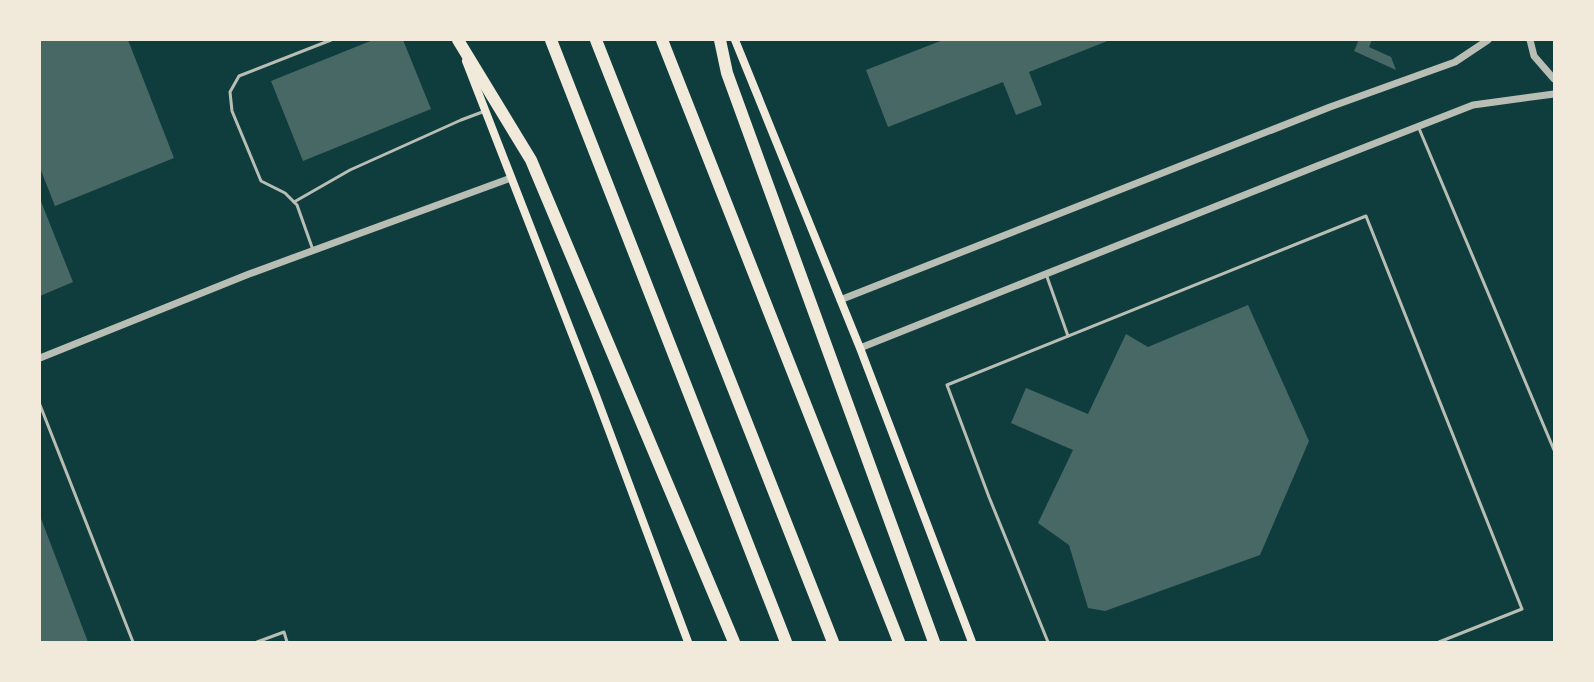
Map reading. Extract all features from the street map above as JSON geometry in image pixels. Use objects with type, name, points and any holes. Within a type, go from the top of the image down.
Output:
[{"type":"highway","points":[[458,40],[531,160],[734,642]]},
{"type":"highway","points":[[551,40],[786,642]]},
{"type":"highway","points":[[596,40],[833,642]]},
{"type":"highway","points":[[662,40],[899,642]]},
{"type":"highway","points":[[720,40],[727,73],[934,642]]},
{"type":"main road","points":[[458,40],[595,393],[688,642]]},
{"type":"main road","points":[[736,40],[860,348],[972,642]]},
{"type":"street","points":[[840,300],[1330,107],[1454,62],[1488,40]]},
{"type":"street","points":[[1530,40],[1534,56],[1554,79]]},
{"type":"street","points":[[860,348],[1473,105],[1554,94]]},
{"type":"street","points":[[40,358],[249,274],[511,178]]},
{"type":"lane","points":[[313,250],[302,217],[294,202],[285,193],[261,181],[232,111],[230,92],[239,76],[331,40]]},
{"type":"lane","points":[[294,202],[350,170],[461,120],[485,111]]},
{"type":"lane","points":[[1418,126],[1554,450]]},
{"type":"lane","points":[[1048,642],[988,497],[947,385],[1366,216],[1522,609],[1439,642]]},
{"type":"lane","points":[[1046,274],[1068,336]]},
{"type":"lane","points":[[40,405],[133,642]]},
{"type":"lane","points":[[257,642],[284,632],[287,642]]},
{"type":"building","points":[[40,40],[128,40],[174,158],[55,206],[40,168]]},
{"type":"building","points":[[373,40],[403,40],[431,109],[303,161],[271,81]]},
{"type":"building","points":[[943,40],[1110,40],[1029,72],[1042,105],[1016,115],[1003,82],[888,127],[866,70]]},
{"type":"building","points":[[1357,40],[1372,40],[1369,47],[1391,57],[1396,70],[1354,51],[1358,42]]},
{"type":"building","points":[[40,199],[73,282],[40,296]]},
{"type":"building","points":[[1248,305],[1309,441],[1260,555],[1105,611],[1088,608],[1069,545],[1038,523],[1073,450],[1011,423],[1026,388],[1088,414],[1126,334],[1148,347]]},
{"type":"building","points":[[40,516],[88,642],[40,642]]}]
